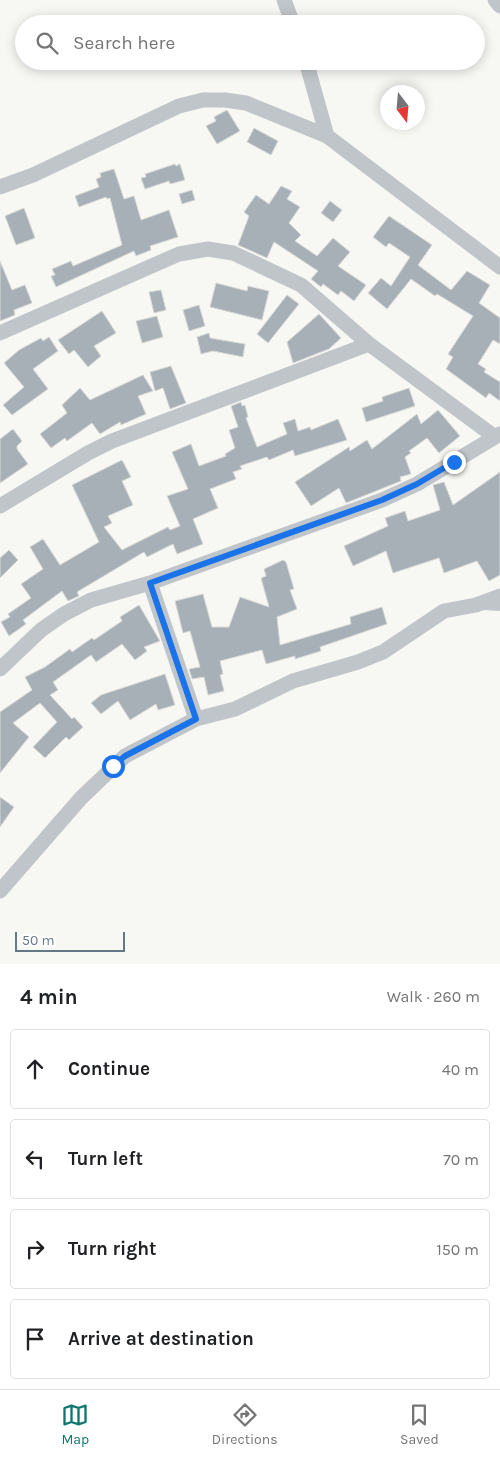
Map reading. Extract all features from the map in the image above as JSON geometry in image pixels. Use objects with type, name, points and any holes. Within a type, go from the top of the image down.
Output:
[{"type":"street","points":[[284,0],[290,15]]},
{"type":"street","points":[[495,0],[500,6]]},
{"type":"street","points":[[309,70],[327,136]]},
{"type":"street","points":[[0,186],[60,163],[179,106],[203,100],[225,100],[246,103],[327,136],[500,267]]},
{"type":"street","points":[[0,333],[179,254],[208,249],[233,253],[301,285],[369,344],[497,436],[417,484],[382,500],[150,583],[91,600],[64,614],[41,630],[0,669]]},
{"type":"street","points":[[0,506],[79,458],[112,441],[369,344]]},
{"type":"street","points":[[150,583],[196,719]]},
{"type":"street","points":[[0,891],[81,798],[125,756],[196,719],[235,709],[293,682],[358,662],[403,640],[444,611],[476,605],[500,596]]},
{"type":"lane","points":[[476,605],[500,607]]},
{"type":"building","points":[[227,110],[240,131],[217,144],[206,126],[216,121],[214,117]]},
{"type":"building","points":[[254,128],[278,141],[271,155],[247,142]]},
{"type":"building","points":[[175,164],[176,166],[180,164],[185,180],[170,184],[169,181],[145,189],[141,178],[146,177],[145,174]]},
{"type":"building","points":[[114,169],[124,199],[134,196],[141,220],[169,210],[178,237],[150,246],[151,250],[136,256],[134,251],[56,287],[51,276],[55,275],[52,269],[71,261],[73,266],[122,245],[110,198],[107,199],[106,197],[79,207],[75,196],[99,187],[96,179],[101,177],[100,173]]},
{"type":"building","points":[[281,186],[292,191],[287,199],[300,207],[289,223],[301,235],[295,241],[317,256],[333,238],[350,252],[338,266],[366,285],[354,301],[341,291],[338,295],[323,284],[321,287],[311,279],[318,271],[274,242],[267,258],[238,245],[249,216],[244,212],[256,195],[269,204]]},
{"type":"building","points":[[192,190],[195,200],[182,204],[179,194]]},
{"type":"building","points":[[330,201],[342,210],[333,222],[321,213]]},
{"type":"building","points":[[24,208],[35,238],[16,245],[5,216]]},
{"type":"building","points":[[389,216],[432,245],[418,265],[451,290],[467,271],[490,285],[479,303],[500,318],[500,344],[493,340],[478,364],[486,369],[484,372],[500,382],[500,401],[489,393],[486,398],[446,369],[453,357],[448,354],[473,316],[437,294],[435,296],[411,279],[387,309],[368,293],[381,278],[391,286],[410,257],[389,243],[386,247],[373,237]]},
{"type":"building","points":[[0,261],[12,290],[25,285],[32,303],[14,310],[15,315],[0,321]]},
{"type":"building","points":[[216,283],[247,291],[248,286],[269,291],[262,320],[210,307]]},
{"type":"building","points":[[161,290],[166,310],[154,313],[149,292]]},
{"type":"building","points":[[287,295],[299,304],[268,343],[257,334]]},
{"type":"building","points":[[199,305],[205,326],[189,331],[183,310]]},
{"type":"building","points":[[102,311],[116,333],[94,346],[101,356],[88,367],[74,350],[69,354],[58,340]]},
{"type":"building","points":[[319,314],[341,338],[329,349],[293,363],[287,342]]},
{"type":"building","points":[[157,316],[163,337],[142,343],[136,321]]},
{"type":"building","points":[[209,333],[210,338],[245,344],[243,357],[213,351],[201,354],[197,337]]},
{"type":"building","points":[[49,337],[58,351],[33,369],[48,389],[12,415],[3,405],[24,387],[4,363],[19,350],[41,338],[43,341]]},
{"type":"building","points":[[171,366],[186,403],[170,409],[163,388],[155,391],[150,372]]},
{"type":"building","points":[[143,375],[153,391],[138,396],[146,414],[121,425],[120,422],[100,434],[92,423],[67,441],[65,438],[51,448],[40,434],[67,413],[62,405],[80,388],[90,400]]},
{"type":"building","points":[[409,388],[415,406],[366,422],[362,408],[383,401],[382,397]]},
{"type":"building","points":[[241,402],[242,406],[245,405],[248,417],[246,418],[257,447],[287,434],[283,423],[295,419],[298,431],[310,427],[311,430],[338,419],[347,440],[295,456],[293,450],[269,460],[267,457],[240,466],[242,469],[233,472],[236,479],[210,489],[218,508],[193,519],[203,544],[177,554],[173,544],[147,557],[144,552],[77,592],[79,596],[68,601],[62,591],[23,620],[26,624],[9,636],[1,622],[10,617],[8,614],[31,598],[21,584],[43,569],[30,547],[43,539],[60,565],[99,542],[72,485],[122,460],[131,477],[122,481],[133,505],[108,516],[112,523],[104,527],[122,550],[168,527],[170,530],[180,526],[167,496],[188,489],[172,452],[191,444],[199,466],[226,456],[225,454],[235,448],[229,430],[238,427],[231,406]]},
{"type":"building","points":[[438,410],[460,436],[439,453],[427,438],[409,451],[411,453],[405,457],[411,474],[400,477],[401,481],[346,503],[339,488],[311,506],[295,482],[349,447],[350,451],[367,440],[372,449],[417,414],[421,424]]},
{"type":"building","points":[[13,429],[22,441],[17,446],[17,449],[28,464],[0,483],[0,439]]},
{"type":"building","points":[[500,472],[500,575],[489,581],[477,561],[444,573],[439,558],[393,573],[386,551],[353,566],[344,546],[388,526],[385,518],[405,511],[408,521],[440,510],[433,485],[444,482],[453,505]]},
{"type":"building","points":[[9,550],[18,560],[0,578],[0,558]]},
{"type":"building","points":[[283,560],[286,562],[294,589],[290,590],[297,609],[277,617],[280,645],[351,624],[350,617],[382,607],[387,624],[320,647],[321,651],[295,659],[295,656],[266,664],[262,650],[220,661],[223,674],[220,675],[224,691],[208,695],[204,677],[192,679],[189,669],[200,667],[190,631],[183,633],[175,601],[203,594],[212,627],[229,627],[240,597],[269,607],[261,578],[266,576],[264,569]]},
{"type":"building","points":[[139,605],[160,641],[144,647],[147,651],[135,660],[122,644],[96,662],[91,655],[53,682],[58,690],[50,695],[72,719],[74,717],[83,727],[69,740],[66,737],[45,758],[33,747],[57,722],[40,703],[13,723],[29,737],[0,773],[0,712],[32,690],[25,677],[45,667],[70,649],[72,652],[92,638],[94,640],[122,621],[120,617]]},
{"type":"building","points":[[165,674],[175,705],[158,710],[156,704],[130,720],[118,701],[101,714],[91,703],[101,695]]},
{"type":"building","points":[[0,797],[14,807],[0,827]]},
{"type":"route","points":[[113,766],[125,756],[196,719],[150,583],[382,500],[417,484],[454,462]]}]
